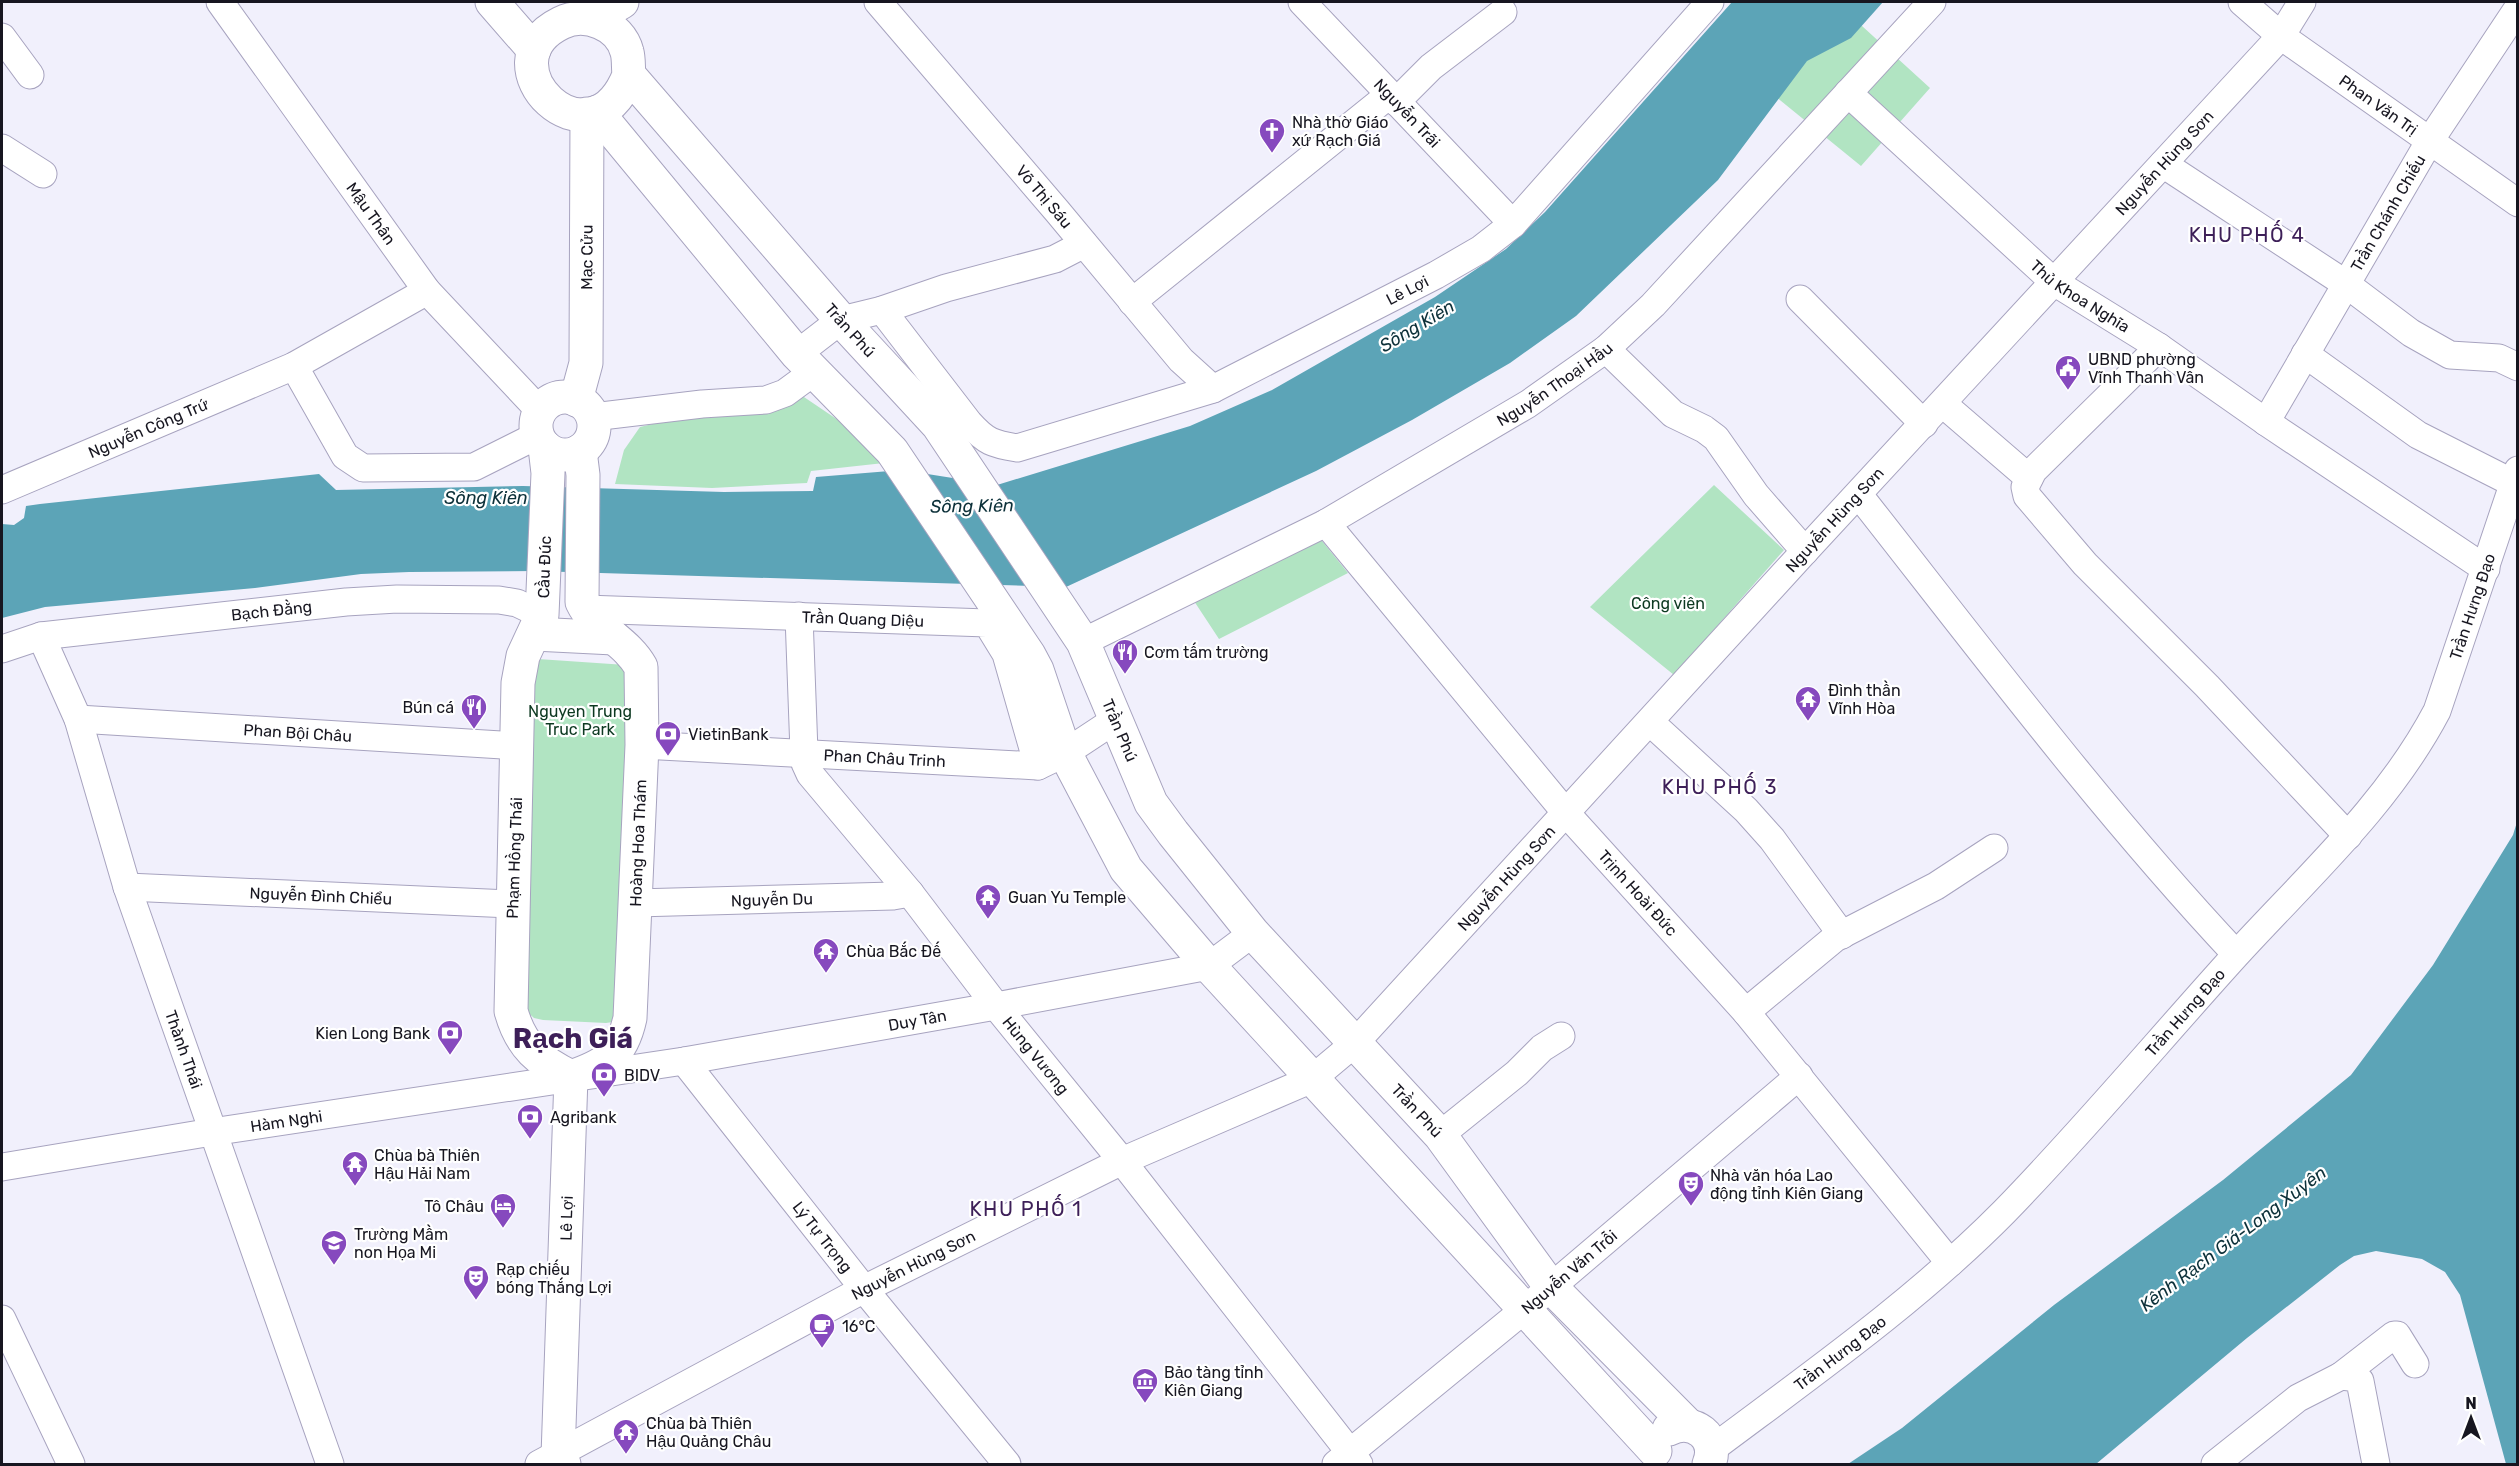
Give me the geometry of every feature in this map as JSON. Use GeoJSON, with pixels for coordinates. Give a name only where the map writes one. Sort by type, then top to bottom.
{"type":"FeatureCollection","features":[{"type":"Feature","properties":{"kind":"main road"},"geometry":{"type":"LineString","coordinates":[[492,2],[534,50]]}},
{"type":"Feature","properties":{"kind":"main road"},"geometry":{"type":"LineString","coordinates":[[574,13],[614,30],[627,51],[629,75],[617,97],[612,104],[592,113],[567,113],[549,104],[537,88],[531,69],[534,50],[548,29],[574,13],[622,2]]}},
{"type":"Feature","properties":{"kind":"main road","name":"Trần Phú"},"geometry":{"type":"LineString","coordinates":[[629,75],[842,320],[938,425],[1077,631],[1151,803],[1173,833],[1253,933],[1440,1135],[1550,1286],[1687,1424],[1704,1432],[1713,1459]]}},
{"type":"Feature","properties":{"kind":"main road"},"geometry":{"type":"LineString","coordinates":[[592,113],[806,363],[892,451],[1029,656],[1036,670],[1052,760],[1126,869],[1209,966],[1657,1457]]}},
{"type":"Feature","properties":{"kind":"main road","name":"Mạc Cửu"},"geometry":{"type":"LineString","coordinates":[[581,463],[593,433],[585,408],[592,113]]}},
{"type":"Feature","properties":{"kind":"main road"},"geometry":{"type":"LineString","coordinates":[[584,605],[581,463],[573,454],[558,454],[543,441],[552,400],[568,398],[585,408]]}},
{"type":"Feature","properties":{"kind":"main road","name":"Cầu Đúc"},"geometry":{"type":"LineString","coordinates":[[538,625],[543,441]]}},
{"type":"Feature","properties":{"kind":"main road","name":"Hoàng Hoa Thám"},"geometry":{"type":"LineString","coordinates":[[571,1077],[590,1071],[610,1059],[619,1050],[627,1035],[630,1018],[636,903],[642,745],[641,667],[635,657],[595,622],[584,605]]}},
{"type":"Feature","properties":{"kind":"main road"},"geometry":{"type":"LineString","coordinates":[[538,625],[614,638]]}},
{"type":"Feature","properties":{"kind":"main road","name":"Phạm Hồng Thái"},"geometry":{"type":"LineString","coordinates":[[538,625],[527,645],[520,668],[512,904],[511,1011],[517,1032],[532,1052],[553,1068],[571,1077]]}},
{"type":"Feature","properties":{"kind":"main road","name":"Lê Lợi"},"geometry":{"type":"LineString","coordinates":[[554,1462],[571,1077]]}},
{"type":"Feature","properties":{"kind":"main road"},"geometry":{"type":"LineString","coordinates":[[1657,1457],[1662,1434],[1678,1425],[1687,1424]]}},
{"type":"Feature","properties":{"kind":"street","name":"Mậu Thân"},"geometry":{"type":"LineString","coordinates":[[220,2],[427,291],[543,441]]}},
{"type":"Feature","properties":{"kind":"street","name":"Võ Thị Sáu"},"geometry":{"type":"LineString","coordinates":[[878,2],[1181,360],[1213,389]]}},
{"type":"Feature","properties":{"kind":"street","name":"Nguyễn Trãi"},"geometry":{"type":"LineString","coordinates":[[1302,2],[1513,224]]}},
{"type":"Feature","properties":{"kind":"street","name":"Lê Lợi"},"geometry":{"type":"LineString","coordinates":[[882,310],[981,436],[993,444],[1017,448],[1213,389],[1436,275],[1481,249],[1513,224],[1710,2]]}},
{"type":"Feature","properties":{"kind":"street","name":"Nguyễn Thoại Hầu"},"geometry":{"type":"LineString","coordinates":[[1077,631],[1326,523],[1528,404],[1606,349],[1653,305],[1932,2]]}},
{"type":"Feature","properties":{"kind":"street","name":"Phan Văn Trị"},"geometry":{"type":"LineString","coordinates":[[2242,2],[2281,36],[2517,203]]}},
{"type":"Feature","properties":{"kind":"street","name":"Nguyễn Hùng Sơn"},"geometry":{"type":"LineString","coordinates":[[554,1462],[864,1289],[1122,1161],[1312,1079],[1355,1043],[1805,551],[1943,404],[2281,36],[2302,2]]}},
{"type":"Feature","properties":{"kind":"street","name":"Trần Chánh Chiếu"},"geometry":{"type":"LineString","coordinates":[[2266,422],[2429,142],[2517,8]]}},
{"type":"Feature","properties":{"kind":"street"},"geometry":{"type":"LineString","coordinates":[[1132,302],[1503,12]]}},
{"type":"Feature","properties":{"kind":"street"},"geometry":{"type":"LineString","coordinates":[[2,37],[30,75]]}},
{"type":"Feature","properties":{"kind":"street","name":"Thủ Khoa Nghĩa"},"geometry":{"type":"LineString","coordinates":[[1848,93],[2054,282],[2159,347],[2266,422],[2486,569]]}},
{"type":"Feature","properties":{"kind":"street"},"geometry":{"type":"LineString","coordinates":[[2,148],[43,174]]}},
{"type":"Feature","properties":{"kind":"street"},"geometry":{"type":"LineString","coordinates":[[2163,164],[2346,284],[2411,333],[2450,355],[2499,358],[2517,367]]}},
{"type":"Feature","properties":{"kind":"street"},"geometry":{"type":"LineString","coordinates":[[585,408],[766,400],[785,393],[806,363],[842,320],[882,310],[946,288],[1055,259],[1084,244]]}},
{"type":"Feature","properties":{"kind":"street","name":"Nguyễn Công Trứ"},"geometry":{"type":"LineString","coordinates":[[2,490],[294,366],[427,291]]}},
{"type":"Feature","properties":{"kind":"street"},"geometry":{"type":"LineString","coordinates":[[1800,299],[1924,424]]}},
{"type":"Feature","properties":{"kind":"street"},"geometry":{"type":"LineString","coordinates":[[2159,347],[2033,471],[2025,487],[2027,496],[2050,526],[2085,564],[2207,686],[2348,836]]}},
{"type":"Feature","properties":{"kind":"street"},"geometry":{"type":"LineString","coordinates":[[1606,349],[1673,414],[1704,429],[1716,438],[1756,495],[1805,551]]}},
{"type":"Feature","properties":{"kind":"street"},"geometry":{"type":"LineString","coordinates":[[2305,354],[2418,435],[2515,476]]}},
{"type":"Feature","properties":{"kind":"street"},"geometry":{"type":"LineString","coordinates":[[294,366],[345,456],[363,468],[474,467],[543,441]]}},
{"type":"Feature","properties":{"kind":"street"},"geometry":{"type":"LineString","coordinates":[[1943,404],[2029,478]]}},
{"type":"Feature","properties":{"kind":"street","name":"Trần Hưng Đạo"},"geometry":{"type":"LineString","coordinates":[[1713,1459],[1904,1303],[2004,1212],[2236,954],[2348,836],[2399,775],[2437,711],[2515,476]]}},
{"type":"Feature","properties":{"kind":"street"},"geometry":{"type":"LineString","coordinates":[[1859,495],[1998,671],[2178,892],[2236,954]]}},
{"type":"Feature","properties":{"kind":"street","name":"Trịnh Hoài Đức"},"geometry":{"type":"LineString","coordinates":[[1326,523],[1566,813],[1746,1012],[1950,1263]]}},
{"type":"Feature","properties":{"kind":"street","name":"Bạch Đằng"},"geometry":{"type":"LineString","coordinates":[[2,650],[40,636],[217,615],[397,599],[499,600],[517,603],[538,625]]}},
{"type":"Feature","properties":{"kind":"street","name":"Trần Quang Diệu"},"geometry":{"type":"LineString","coordinates":[[584,605],[987,623],[1006,654],[1052,760]]}},
{"type":"Feature","properties":{"kind":"street","name":"Hùng Vương"},"geometry":{"type":"LineString","coordinates":[[800,616],[804,752],[805,763],[810,774],[910,893],[996,1006],[1122,1161],[1348,1461]]}},
{"type":"Feature","properties":{"kind":"street","name":"Thành Thái"},"geometry":{"type":"LineString","coordinates":[[40,636],[78,719],[127,887],[330,1464]]}},
{"type":"Feature","properties":{"kind":"street","name":"Phan Bội Châu"},"geometry":{"type":"LineString","coordinates":[[78,719],[517,746]]}},
{"type":"Feature","properties":{"kind":"street"},"geometry":{"type":"LineString","coordinates":[[1052,760],[1115,720]]}},
{"type":"Feature","properties":{"kind":"street"},"geometry":{"type":"LineString","coordinates":[[1650,722],[1746,810],[1772,839],[1842,935]]}},
{"type":"Feature","properties":{"kind":"street","name":"Phan Châu Trinh"},"geometry":{"type":"LineString","coordinates":[[642,745],[1052,760]]}},
{"type":"Feature","properties":{"kind":"street"},"geometry":{"type":"LineString","coordinates":[[1746,1012],[1842,935],[1936,886],[1994,848]]}},
{"type":"Feature","properties":{"kind":"street","name":"Nguyễn Đình Chiểu"},"geometry":{"type":"LineString","coordinates":[[127,887],[512,904]]}},
{"type":"Feature","properties":{"kind":"street","name":"Nguyễn Du"},"geometry":{"type":"LineString","coordinates":[[636,903],[893,896],[910,893]]}},
{"type":"Feature","properties":{"kind":"street","name":"Duy Tân"},"geometry":{"type":"LineString","coordinates":[[571,1077],[684,1061],[1209,966],[1253,933]]}},
{"type":"Feature","properties":{"kind":"street"},"geometry":{"type":"LineString","coordinates":[[1440,1135],[1517,1073],[1542,1048],[1561,1036]]}},
{"type":"Feature","properties":{"kind":"street","name":"Lý Tự Trọng"},"geometry":{"type":"LineString","coordinates":[[684,1061],[864,1289],[1007,1464]]}},
{"type":"Feature","properties":{"kind":"street","name":"Nguyễn Văn Trỗi"},"geometry":{"type":"LineString","coordinates":[[1348,1461],[1798,1076]]}},
{"type":"Feature","properties":{"kind":"street","name":"Hàm Nghi"},"geometry":{"type":"LineString","coordinates":[[2,1167],[571,1077]]}},
{"type":"Feature","properties":{"kind":"street"},"geometry":{"type":"LineString","coordinates":[[2,1319],[71,1464]]}},
{"type":"Feature","properties":{"kind":"street"},"geometry":{"type":"LineString","coordinates":[[2216,1464],[2247,1455],[2298,1398],[2341,1376],[2394,1335],[2397,1335],[2415,1364]]}},
{"type":"Feature","properties":{"kind":"street"},"geometry":{"type":"LineString","coordinates":[[2341,1376],[2360,1381],[2376,1464]]}},
{"type":"Feature","properties":{"kind":"green space"},"geometry":{"type":"Polygon","coordinates":[[[1839,5],[1930,88],[1861,166],[1759,83],[1839,5]]]}},
{"type":"Feature","properties":{"kind":"green space"},"geometry":{"type":"Polygon","coordinates":[[[801,395],[872,443],[884,463],[811,471],[807,483],[712,488],[615,484],[624,450],[640,427],[690,415],[801,395]]]}},
{"type":"Feature","properties":{"kind":"green space","name":"Công viên"},"geometry":{"type":"Polygon","coordinates":[[[1714,485],[1784,550],[1674,675],[1590,607],[1714,485]]]}},
{"type":"Feature","properties":{"kind":"green space"},"geometry":{"type":"Polygon","coordinates":[[[1318,536],[1348,573],[1219,639],[1194,601],[1318,536]]]}},
{"type":"Feature","properties":{"kind":"green space","name":"Nguyen Trung Truc Park"},"geometry":{"type":"Polygon","coordinates":[[[538,659],[626,665],[633,668],[619,1021],[606,1023],[543,1020],[534,1018],[526,1011],[527,671],[538,659]]]}},
{"type":"Feature","properties":{"kind":"water","name":"Sông Kiên"},"geometry":{"type":"Polygon","coordinates":[[[1732,2],[1883,2],[1851,38],[1807,61],[1718,180],[1576,316],[1510,363],[1412,420],[1316,471],[1066,587],[535,571],[409,572],[361,574],[255,588],[45,607],[2,618],[2,524],[14,525],[24,518],[26,506],[319,474],[336,490],[523,486],[724,492],[813,491],[816,477],[902,470],[997,485],[1190,426],[1272,390],[1435,297],[1506,249],[1545,212],[1732,2]]]}},
{"type":"Feature","properties":{"kind":"water","name":"Kênh Rạch Giá-Long Xuyên"},"geometry":{"type":"Polygon","coordinates":[[[2517,822],[2517,1464],[2506,1464],[2460,1295],[2445,1272],[2422,1259],[2376,1251],[2354,1256],[2340,1265],[2247,1338],[2096,1464],[1848,1464],[1902,1428],[2054,1305],[2223,1180],[2351,1075],[2433,965],[2513,835],[2517,822]]]}},
{"type":"Feature","properties":{"kind":"place","name":"Nhà thờ Giáo xứ Rạch Giá"},"geometry":{"type":"Point","coordinates":[1272,154]}},
{"type":"Feature","properties":{"kind":"place","name":"UBND phường Vĩnh Thanh Vân"},"geometry":{"type":"Point","coordinates":[2068,391]}},
{"type":"Feature","properties":{"kind":"place","name":"Cơm tấm trường"},"geometry":{"type":"Point","coordinates":[1125,675]}},
{"type":"Feature","properties":{"kind":"place","name":"Đình thần Vĩnh Hòa"},"geometry":{"type":"Point","coordinates":[1808,722]}},
{"type":"Feature","properties":{"kind":"place","name":"Bún cá"},"geometry":{"type":"Point","coordinates":[474,730]}},
{"type":"Feature","properties":{"kind":"place","name":"VietinBank"},"geometry":{"type":"Point","coordinates":[668,757]}},
{"type":"Feature","properties":{"kind":"place","name":"Guan Yu Temple"},"geometry":{"type":"Point","coordinates":[988,920]}},
{"type":"Feature","properties":{"kind":"place","name":"Chùa Bắc Đế"},"geometry":{"type":"Point","coordinates":[826,974]}},
{"type":"Feature","properties":{"kind":"place","name":"Kien Long Bank"},"geometry":{"type":"Point","coordinates":[450,1056]}},
{"type":"Feature","properties":{"kind":"place","name":"BIDV"},"geometry":{"type":"Point","coordinates":[604,1098]}},
{"type":"Feature","properties":{"kind":"place","name":"Agribank"},"geometry":{"type":"Point","coordinates":[530,1140]}},
{"type":"Feature","properties":{"kind":"place","name":"Chùa bà Thiên Hậu Hải Nam"},"geometry":{"type":"Point","coordinates":[355,1187]}},
{"type":"Feature","properties":{"kind":"place","name":"Nhà văn hóa Lao động tỉnh Kiên Giang"},"geometry":{"type":"Point","coordinates":[1691,1207]}},
{"type":"Feature","properties":{"kind":"place","name":"Tô Châu"},"geometry":{"type":"Point","coordinates":[503,1229]}},
{"type":"Feature","properties":{"kind":"place","name":"Trường Mầm non Họa Mi"},"geometry":{"type":"Point","coordinates":[334,1266]}},
{"type":"Feature","properties":{"kind":"place","name":"Rạp chiếu bóng Thắng Lợi"},"geometry":{"type":"Point","coordinates":[476,1301]}},
{"type":"Feature","properties":{"kind":"place","name":"16°C"},"geometry":{"type":"Point","coordinates":[822,1349]}},
{"type":"Feature","properties":{"kind":"place","name":"Bảo tàng tỉnh Kiên Giang"},"geometry":{"type":"Point","coordinates":[1145,1404]}},
{"type":"Feature","properties":{"kind":"place","name":"Chùa bà Thiên Hậu Quảng Châu"},"geometry":{"type":"Point","coordinates":[626,1455]}},
{"type":"Feature","properties":{"kind":"district","name":"KHU PHỐ 4"},"geometry":{"type":"Point","coordinates":[2247,235]}},
{"type":"Feature","properties":{"kind":"district","name":"KHU PHỐ 3"},"geometry":{"type":"Point","coordinates":[1720,787]}},
{"type":"Feature","properties":{"kind":"district","name":"Rạch Giá"},"geometry":{"type":"Point","coordinates":[573,1038]}},
{"type":"Feature","properties":{"kind":"district","name":"KHU PHỐ 1"},"geometry":{"type":"Point","coordinates":[1026,1209]}}]}
